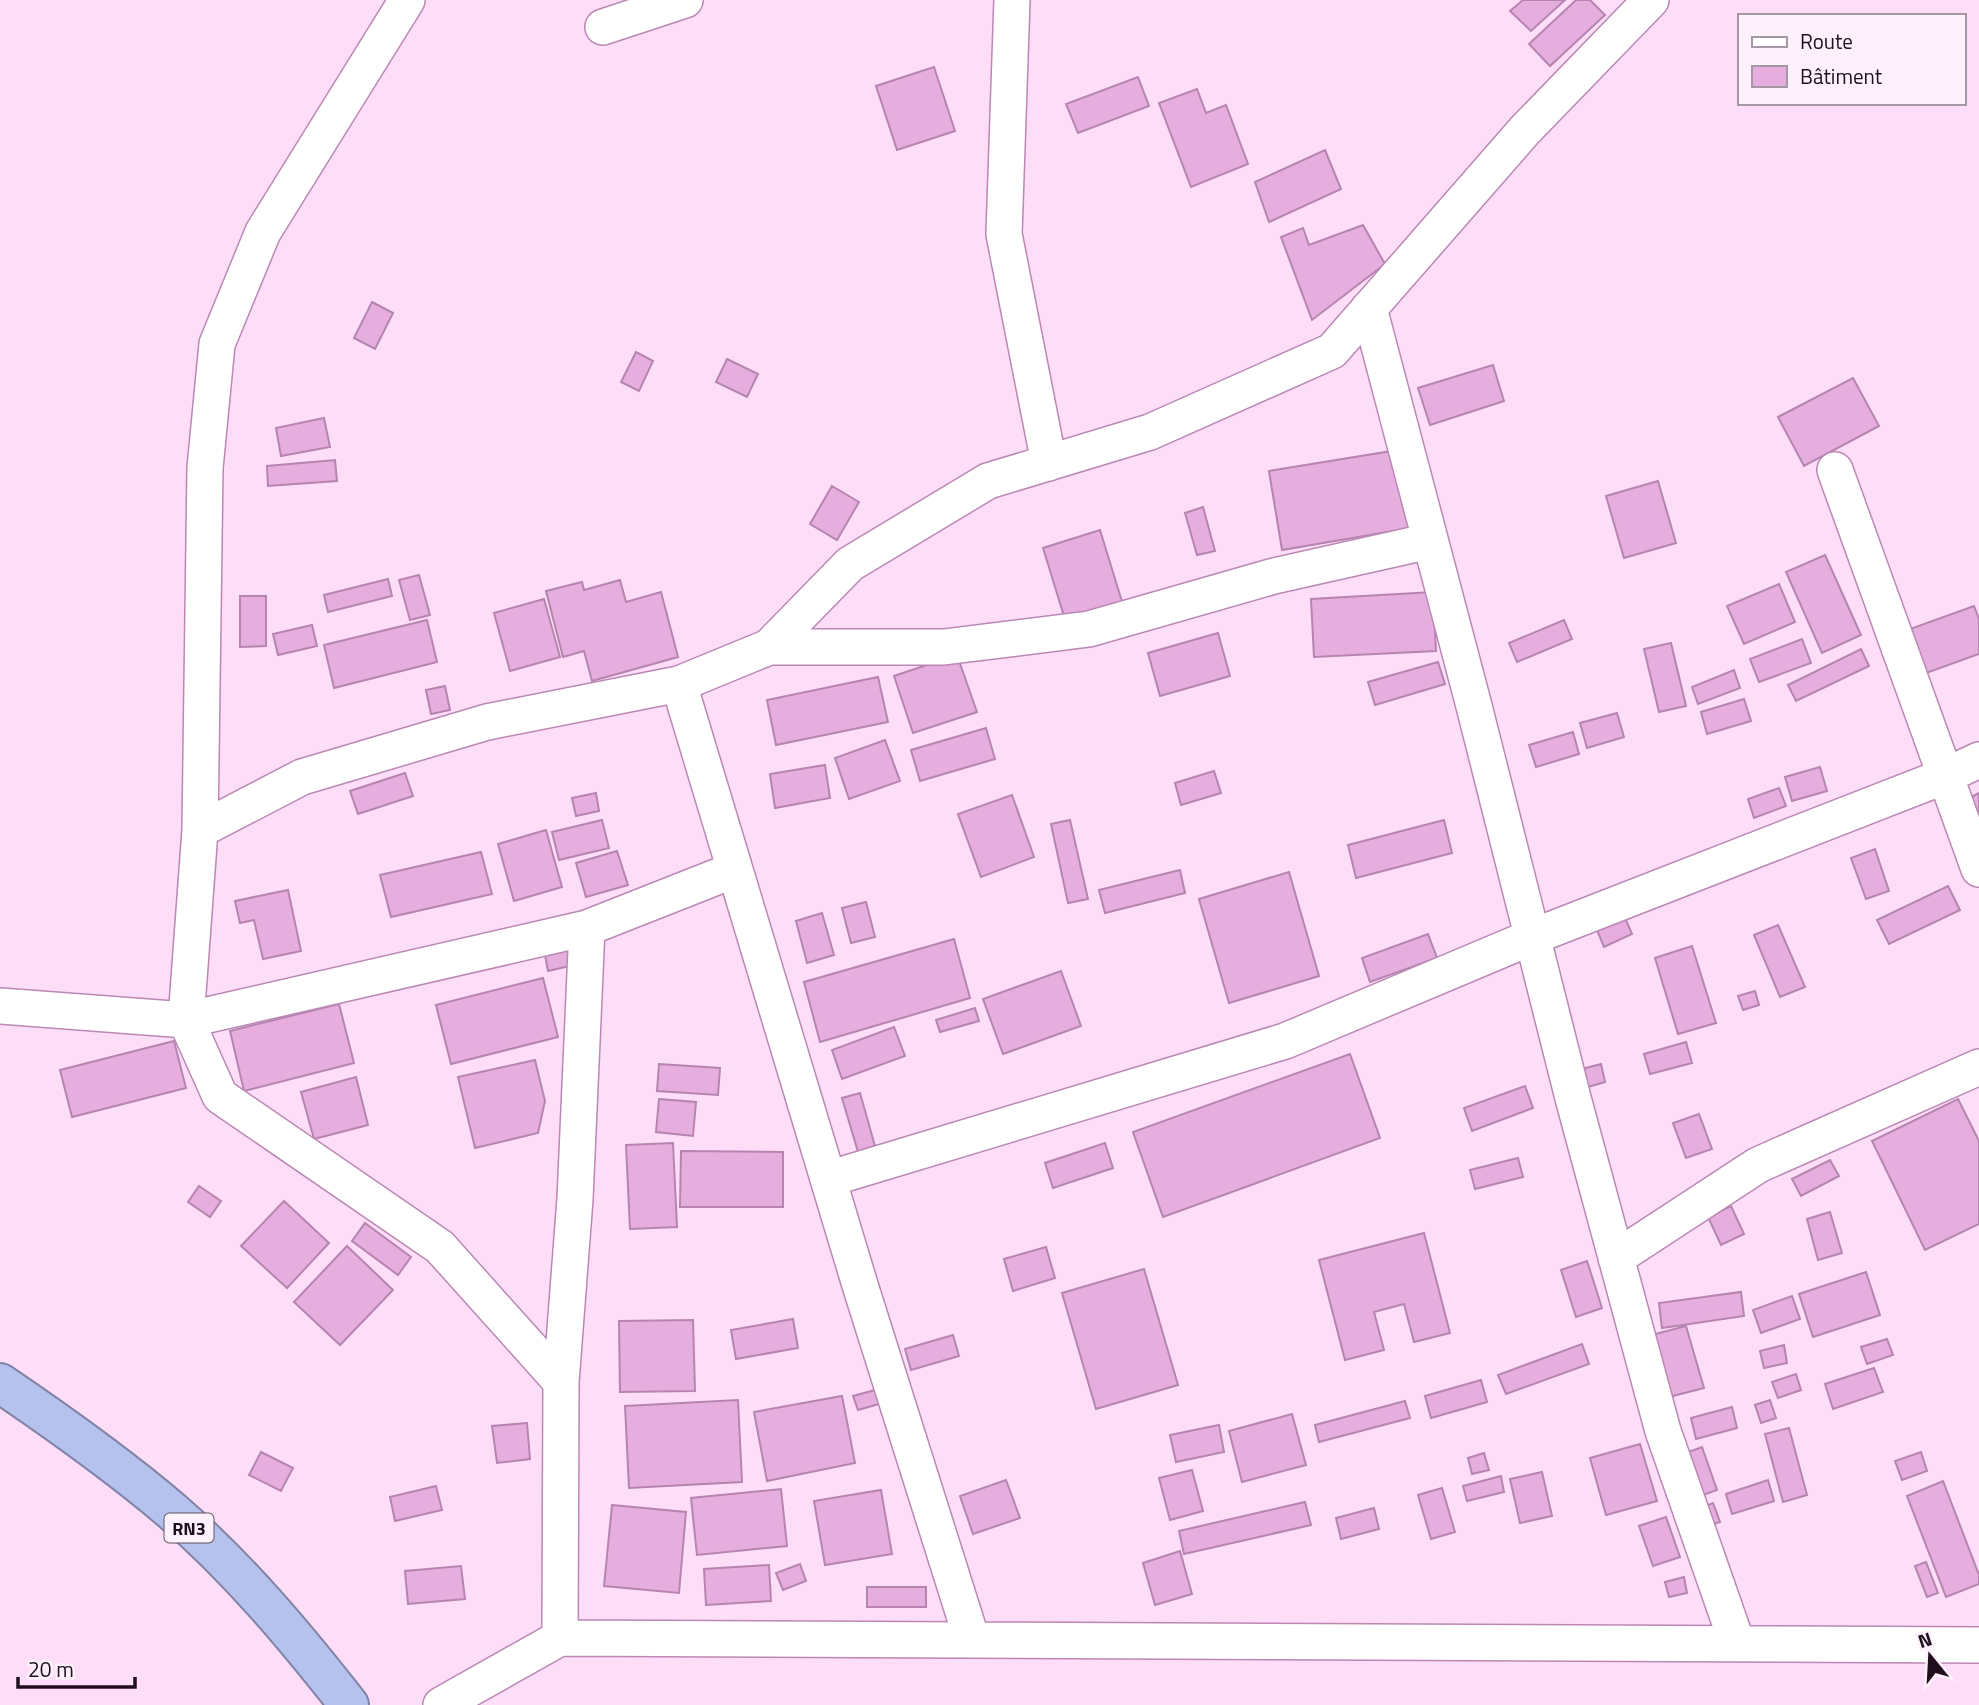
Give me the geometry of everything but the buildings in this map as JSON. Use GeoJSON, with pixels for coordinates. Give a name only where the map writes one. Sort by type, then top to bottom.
{"type":"FeatureCollection","features":[{"type":"Feature","properties":{"kind":"highway","name":"RN3"},"geometry":{"type":"LineString","coordinates":[[0,1383],[88,1442],[173,1512],[229,1566],[303,1646],[349,1705]]}},
{"type":"Feature","properties":{"kind":"street"},"geometry":{"type":"LineString","coordinates":[[407,0],[263,232],[217,344],[205,468],[200,830],[186,1020],[220,1096],[440,1247],[561,1382]]}},
{"type":"Feature","properties":{"kind":"street"},"geometry":{"type":"LineString","coordinates":[[603,27],[685,0]]}},
{"type":"Feature","properties":{"kind":"street"},"geometry":{"type":"LineString","coordinates":[[1012,0],[1004,234],[1049,463]]}},
{"type":"Feature","properties":{"kind":"street"},"geometry":{"type":"LineString","coordinates":[[769,647],[850,564],[988,481],[1150,432],[1332,352],[1525,130],[1651,0]]}},
{"type":"Feature","properties":{"kind":"street"},"geometry":{"type":"LineString","coordinates":[[1369,309],[1573,1098],[1663,1431],[1737,1643]]}},
{"type":"Feature","properties":{"kind":"street"},"geometry":{"type":"LineString","coordinates":[[1835,470],[1979,869]]}},
{"type":"Feature","properties":{"kind":"street"},"geometry":{"type":"LineString","coordinates":[[200,830],[302,777],[486,722],[679,684],[769,647],[944,647],[1089,629],[1274,576],[1430,541]]}},
{"type":"Feature","properties":{"kind":"street"},"geometry":{"type":"LineString","coordinates":[[679,684],[828,1179],[972,1640]]}},
{"type":"Feature","properties":{"kind":"street"},"geometry":{"type":"LineString","coordinates":[[828,1179],[1285,1041],[1532,937],[1945,776],[1979,760]]}},
{"type":"Feature","properties":{"kind":"street"},"geometry":{"type":"LineString","coordinates":[[0,1006],[186,1020],[587,928],[734,870]]}},
{"type":"Feature","properties":{"kind":"street"},"geometry":{"type":"LineString","coordinates":[[560,1638],[561,1382],[575,1199],[587,928]]}},
{"type":"Feature","properties":{"kind":"street"},"geometry":{"type":"LineString","coordinates":[[1616,1258],[1758,1165],[1979,1067]]}},
{"type":"Feature","properties":{"kind":"street"},"geometry":{"type":"LineString","coordinates":[[441,1705],[560,1638],[1979,1645]]}}]}
